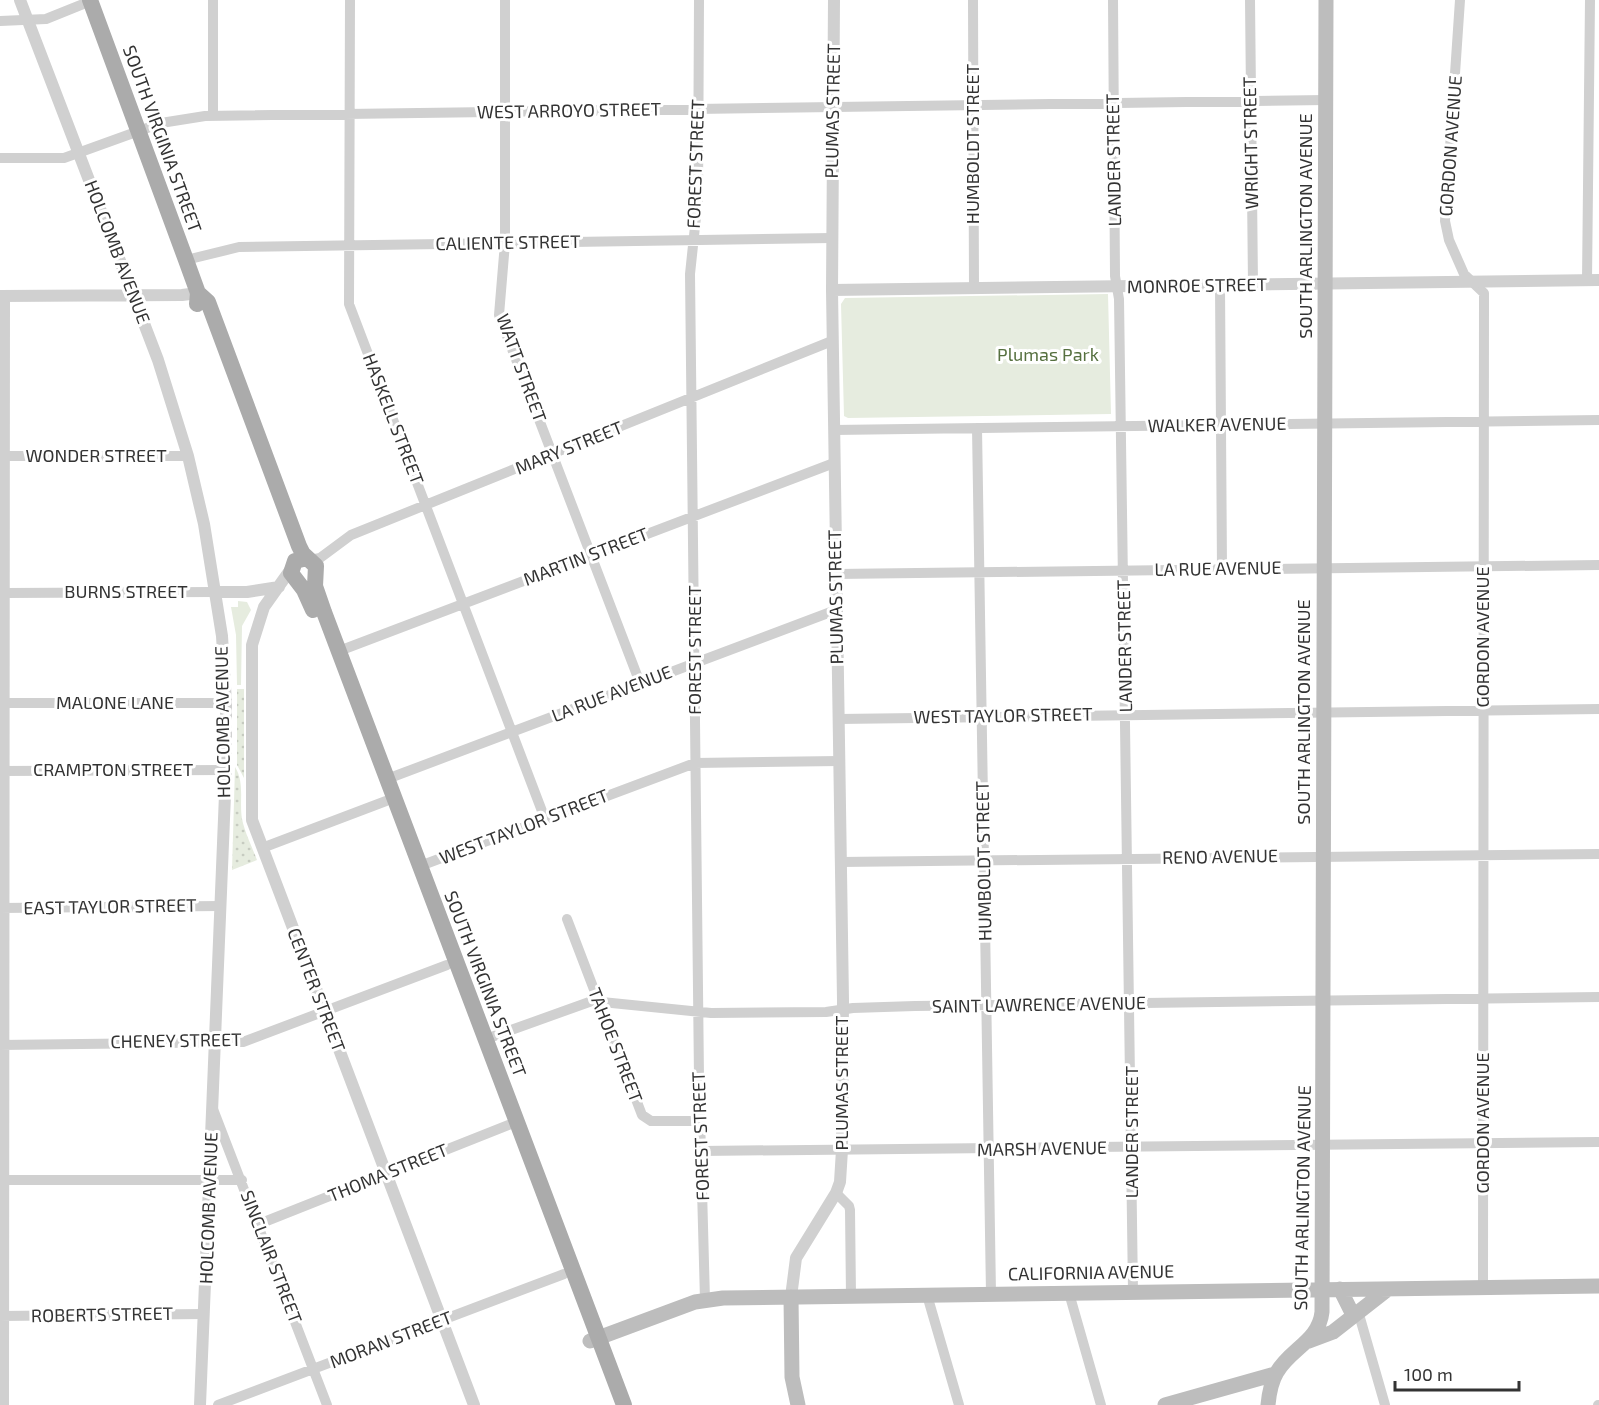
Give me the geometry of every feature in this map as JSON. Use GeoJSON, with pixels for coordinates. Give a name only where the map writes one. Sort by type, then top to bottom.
{"type":"FeatureCollection","features":[{"type":"Feature","properties":{"kind":"main road","name":"SOUTH VIRGINIA STREET"},"geometry":{"type":"LineString","coordinates":[[91,0],[198,292],[198,306],[291,547],[315,586],[387,779],[447,965],[453,967],[464,994],[594,1339],[613,1405]]}},
{"type":"Feature","properties":{"kind":"main road","name":"SOUTH ARLINGTON AVENUE"},"geometry":{"type":"LineString","coordinates":[[1268,1405],[1275,1374],[1291,1354],[1318,1329],[1321,1321],[1323,1289],[1326,0]]}},
{"type":"Feature","properties":{"kind":"main road","name":"SOUTH VIRGINIA STREET"},"geometry":{"type":"LineString","coordinates":[[302,568],[313,608],[386,801],[414,863],[467,1002],[486,1039],[564,1274],[624,1405]]}},
{"type":"Feature","properties":{"kind":"main road","name":"CALIFORNIA AVENUE"},"geometry":{"type":"LineString","coordinates":[[594,1339],[705,1300],[1599,1286]]}},
{"type":"Feature","properties":{"kind":"main road"},"geometry":{"type":"LineString","coordinates":[[1340,1289],[1353,1316]]}},
{"type":"Feature","properties":{"kind":"main road"},"geometry":{"type":"LineString","coordinates":[[1306,1342],[1326,1336],[1388,1289]]}},
{"type":"Feature","properties":{"kind":"main road"},"geometry":{"type":"LineString","coordinates":[[791,1297],[792,1373],[798,1405]]}},
{"type":"Feature","properties":{"kind":"main road"},"geometry":{"type":"LineString","coordinates":[[1165,1405],[1275,1374]]}},
{"type":"Feature","properties":{"kind":"street","name":"HOLCOMB AVENUE"},"geometry":{"type":"LineString","coordinates":[[20,0],[169,392],[188,456],[222,636],[226,703],[226,770],[200,1405]]}},
{"type":"Feature","properties":{"kind":"street"},"geometry":{"type":"LineString","coordinates":[[0,21],[46,19],[91,0]]}},
{"type":"Feature","properties":{"kind":"street"},"geometry":{"type":"LineString","coordinates":[[213,0],[213,116]]}},
{"type":"Feature","properties":{"kind":"street","name":"HASKELL STREET"},"geometry":{"type":"LineString","coordinates":[[350,0],[349,304],[545,819]]}},
{"type":"Feature","properties":{"kind":"street","name":"WATT STREET"},"geometry":{"type":"LineString","coordinates":[[505,0],[505,243],[499,315],[640,683]]}},
{"type":"Feature","properties":{"kind":"street","name":"FOREST STREET"},"geometry":{"type":"LineString","coordinates":[[699,0],[698,212],[690,274],[695,516],[698,1011],[705,1300]]}},
{"type":"Feature","properties":{"kind":"street","name":"PLUMAS STREET"},"geometry":{"type":"LineString","coordinates":[[791,1297],[796,1258],[836,1193],[840,1182],[842,1150],[839,761],[831,290],[834,0]]}},
{"type":"Feature","properties":{"kind":"street","name":"HUMBOLDT STREET"},"geometry":{"type":"LineString","coordinates":[[973,0],[974,288]]}},
{"type":"Feature","properties":{"kind":"street","name":"LANDER STREET"},"geometry":{"type":"LineString","coordinates":[[1113,0],[1113,103],[1124,570],[1133,1292]]}},
{"type":"Feature","properties":{"kind":"street","name":"WRIGHT STREET"},"geometry":{"type":"LineString","coordinates":[[1250,0],[1252,285]]}},
{"type":"Feature","properties":{"kind":"street","name":"GORDON AVENUE"},"geometry":{"type":"LineString","coordinates":[[1460,0],[1445,212],[1449,240],[1464,274],[1484,293],[1483,1288]]}},
{"type":"Feature","properties":{"kind":"street"},"geometry":{"type":"LineString","coordinates":[[1590,0],[1594,31],[1593,280]]}},
{"type":"Feature","properties":{"kind":"street","name":"WEST ARROYO STREET"},"geometry":{"type":"LineString","coordinates":[[0,158],[64,158],[176,119],[213,116],[1326,100]]}},
{"type":"Feature","properties":{"kind":"street","name":"CALIENTE STREET"},"geometry":{"type":"LineString","coordinates":[[186,260],[235,247],[831,238]]}},
{"type":"Feature","properties":{"kind":"street","name":"MONROE STREET"},"geometry":{"type":"LineString","coordinates":[[831,290],[1593,280]]}},
{"type":"Feature","properties":{"kind":"street"},"geometry":{"type":"LineString","coordinates":[[1220,286],[1222,569]]}},
{"type":"Feature","properties":{"kind":"street"},"geometry":{"type":"LineString","coordinates":[[4,1405],[2,635],[5,593],[2,562],[4,456],[2,296],[134,296],[182,295],[198,292]]}},
{"type":"Feature","properties":{"kind":"street","name":"MARY STREET"},"geometry":{"type":"LineString","coordinates":[[302,568],[351,536],[832,341]]}},
{"type":"Feature","properties":{"kind":"street","name":"WALKER AVENUE"},"geometry":{"type":"LineString","coordinates":[[834,430],[1599,420]]}},
{"type":"Feature","properties":{"kind":"street","name":"HUMBOLDT STREET"},"geometry":{"type":"LineString","coordinates":[[977,428],[991,1294]]}},
{"type":"Feature","properties":{"kind":"street","name":"WONDER STREET"},"geometry":{"type":"LineString","coordinates":[[4,456],[188,456]]}},
{"type":"Feature","properties":{"kind":"street","name":"MARTIN STREET"},"geometry":{"type":"LineString","coordinates":[[339,651],[834,463]]}},
{"type":"Feature","properties":{"kind":"street","name":"LA RUE AVENUE"},"geometry":{"type":"LineString","coordinates":[[836,574],[1599,565]]}},
{"type":"Feature","properties":{"kind":"street","name":"CENTER STREET"},"geometry":{"type":"LineString","coordinates":[[302,568],[279,587],[260,616],[252,653],[250,803],[252,820],[474,1405]]}},
{"type":"Feature","properties":{"kind":"street","name":"BURNS STREET"},"geometry":{"type":"LineString","coordinates":[[5,593],[247,592],[279,587]]}},
{"type":"Feature","properties":{"kind":"street"},"geometry":{"type":"LineString","coordinates":[[247,592],[255,600],[260,616]]}},
{"type":"Feature","properties":{"kind":"street","name":"LA RUE AVENUE"},"geometry":{"type":"LineString","coordinates":[[387,779],[836,610]]}},
{"type":"Feature","properties":{"kind":"street","name":"MALONE LANE"},"geometry":{"type":"LineString","coordinates":[[3,703],[226,703]]}},
{"type":"Feature","properties":{"kind":"street","name":"WEST TAYLOR STREET"},"geometry":{"type":"LineString","coordinates":[[838,719],[1599,709]]}},
{"type":"Feature","properties":{"kind":"street","name":"WEST TAYLOR STREET"},"geometry":{"type":"LineString","coordinates":[[414,863],[545,819],[695,764],[839,761]]}},
{"type":"Feature","properties":{"kind":"street","name":"CRAMPTON STREET"},"geometry":{"type":"LineString","coordinates":[[2,771],[226,770]]}},
{"type":"Feature","properties":{"kind":"street"},"geometry":{"type":"LineString","coordinates":[[262,848],[386,801]]}},
{"type":"Feature","properties":{"kind":"street","name":"RENO AVENUE"},"geometry":{"type":"LineString","coordinates":[[840,862],[1599,854]]}},
{"type":"Feature","properties":{"kind":"street","name":"EAST TAYLOR STREET"},"geometry":{"type":"LineString","coordinates":[[2,908],[221,906]]}},
{"type":"Feature","properties":{"kind":"street","name":"TAHOE STREET"},"geometry":{"type":"LineString","coordinates":[[567,919],[643,1117],[651,1121],[700,1121]]}},
{"type":"Feature","properties":{"kind":"street","name":"CHENEY STREET"},"geometry":{"type":"LineString","coordinates":[[2,1045],[215,1043],[252,1040],[447,965]]}},
{"type":"Feature","properties":{"kind":"street","name":"SAINT LAWRENCE AVENUE"},"geometry":{"type":"LineString","coordinates":[[486,1039],[588,1002],[598,1001],[698,1011],[826,1012],[842,1009],[987,1005],[1599,997]]}},
{"type":"Feature","properties":{"kind":"street","name":"SINCLAIR STREET"},"geometry":{"type":"LineString","coordinates":[[213,1110],[242,1180],[327,1405]]}},
{"type":"Feature","properties":{"kind":"street","name":"THOMA STREET"},"geometry":{"type":"LineString","coordinates":[[259,1224],[513,1124]]}},
{"type":"Feature","properties":{"kind":"street","name":"MARSH AVENUE"},"geometry":{"type":"LineString","coordinates":[[701,1151],[1599,1142]]}},
{"type":"Feature","properties":{"kind":"street"},"geometry":{"type":"LineString","coordinates":[[2,1180],[242,1180]]}},
{"type":"Feature","properties":{"kind":"street"},"geometry":{"type":"LineString","coordinates":[[836,1193],[849,1209],[851,1296]]}},
{"type":"Feature","properties":{"kind":"street","name":"MORAN STREET"},"geometry":{"type":"LineString","coordinates":[[218,1405],[564,1274]]}},
{"type":"Feature","properties":{"kind":"street"},"geometry":{"type":"LineString","coordinates":[[1069,1293],[1101,1405]]}},
{"type":"Feature","properties":{"kind":"street"},"geometry":{"type":"LineString","coordinates":[[927,1295],[959,1405]]}},
{"type":"Feature","properties":{"kind":"street","name":"ROBERTS STREET"},"geometry":{"type":"LineString","coordinates":[[2,1316],[204,1314]]}},
{"type":"Feature","properties":{"kind":"street"},"geometry":{"type":"LineString","coordinates":[[1353,1316],[1360,1318],[1385,1405]]}},
{"type":"Feature","properties":{"kind":"green space","name":"Plumas Park"},"geometry":{"type":"Polygon","coordinates":[[[1108,294],[1111,414],[848,418],[844,416],[841,304],[845,298],[1108,294]]]}},
{"type":"Feature","properties":{"kind":"green space"},"geometry":{"type":"Polygon","coordinates":[[[238,601],[247,602],[251,610],[242,626],[241,685],[237,685],[236,635],[231,607],[238,607],[238,601]]]}},
{"type":"Feature","properties":{"kind":"green space"},"geometry":{"type":"Polygon","coordinates":[[[237,689],[244,689],[244,778],[237,765],[237,689]]]}},
{"type":"Feature","properties":{"kind":"green space"},"geometry":{"type":"Polygon","coordinates":[[[235,767],[241,785],[242,819],[257,860],[232,870],[235,767]]]}}]}
